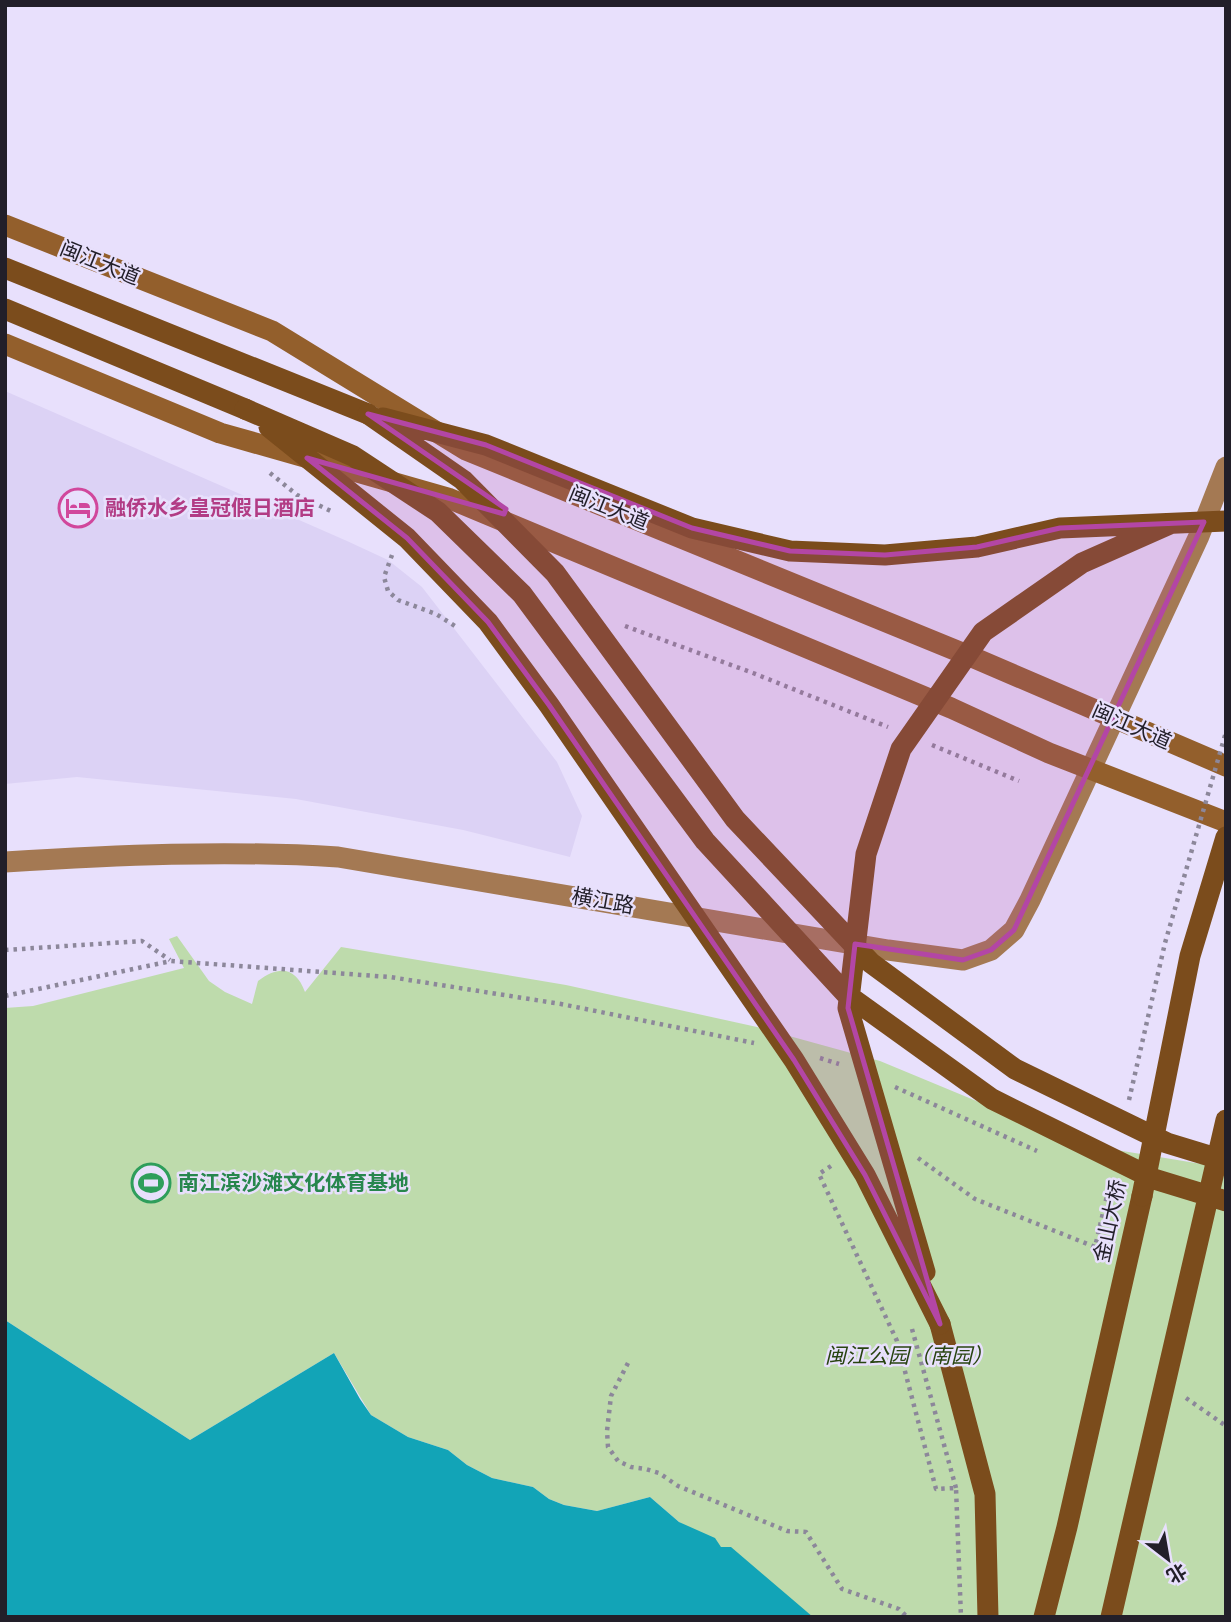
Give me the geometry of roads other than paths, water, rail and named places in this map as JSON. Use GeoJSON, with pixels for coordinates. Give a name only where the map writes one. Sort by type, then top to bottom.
{"type":"FeatureCollection","features":[{"type":"Feature","properties":{"kind":"highway"},"geometry":{"type":"LineString","coordinates":[[5,268],[368,414],[486,445],[692,528],[790,551],[885,555],[977,547],[1060,528],[1226,521]]}},
{"type":"Feature","properties":{"kind":"highway"},"geometry":{"type":"LineString","coordinates":[[5,309],[353,456],[438,512],[522,594],[705,841],[846,994],[992,1099],[1154,1179],[1226,1202]]}},
{"type":"Feature","properties":{"kind":"highway"},"geometry":{"type":"LineString","coordinates":[[245,409],[407,538],[488,622],[549,705],[794,1060],[865,1175],[940,1324]]}},
{"type":"Feature","properties":{"kind":"highway"},"geometry":{"type":"LineString","coordinates":[[368,414],[463,480],[555,573],[735,819],[871,963],[1016,1069],[1167,1143],[1226,1161]]}},
{"type":"Feature","properties":{"kind":"highway"},"geometry":{"type":"LineString","coordinates":[[988,1617],[985,1494],[940,1324],[848,1008],[866,854],[901,749],[983,632],[1082,563],[1170,524]]}},
{"type":"Feature","properties":{"kind":"highway","name":"金山大桥"},"geometry":{"type":"LineString","coordinates":[[1044,1617],[1142,1196],[1189,956],[1226,837]]}},
{"type":"Feature","properties":{"kind":"highway"},"geometry":{"type":"LineString","coordinates":[[1111,1617],[1226,1120]]}},
{"type":"Feature","properties":{"kind":"main road","name":"闽江大道"},"geometry":{"type":"LineString","coordinates":[[5,225],[272,331],[466,450],[972,657],[1226,766]]}},
{"type":"Feature","properties":{"kind":"main road"},"geometry":{"type":"LineString","coordinates":[[5,344],[220,433],[448,498],[951,708],[1090,769],[1226,822]]}},
{"type":"Feature","properties":{"kind":"street","name":"横江路"},"geometry":{"type":"LineString","coordinates":[[5,862],[144,854],[259,853],[338,857],[888,950],[963,960],[992,950],[1014,930],[1199,536],[1226,467]]}},
{"type":"Feature","properties":{"kind":"water"},"geometry":{"type":"Polygon","coordinates":[[[5,1320],[190,1440],[334,1353],[371,1415],[408,1437],[448,1450],[467,1465],[492,1478],[533,1487],[549,1499],[564,1505],[597,1511],[650,1497],[679,1522],[715,1538],[721,1547],[731,1547],[813,1617],[5,1617],[5,1320]]]}},
{"type":"Feature","properties":{"kind":"place","name":"融侨水乡皇冠假日酒店"},"geometry":{"type":"Point","coordinates":[78,508]}},
{"type":"Feature","properties":{"kind":"place","name":"南江滨沙滩文化体育基地"},"geometry":{"type":"Point","coordinates":[151,1183]}},
{"type":"Feature","properties":{"kind":"park label","name":"闽江公园（南园）"},"geometry":{"type":"Point","coordinates":[909,1356]}}]}
